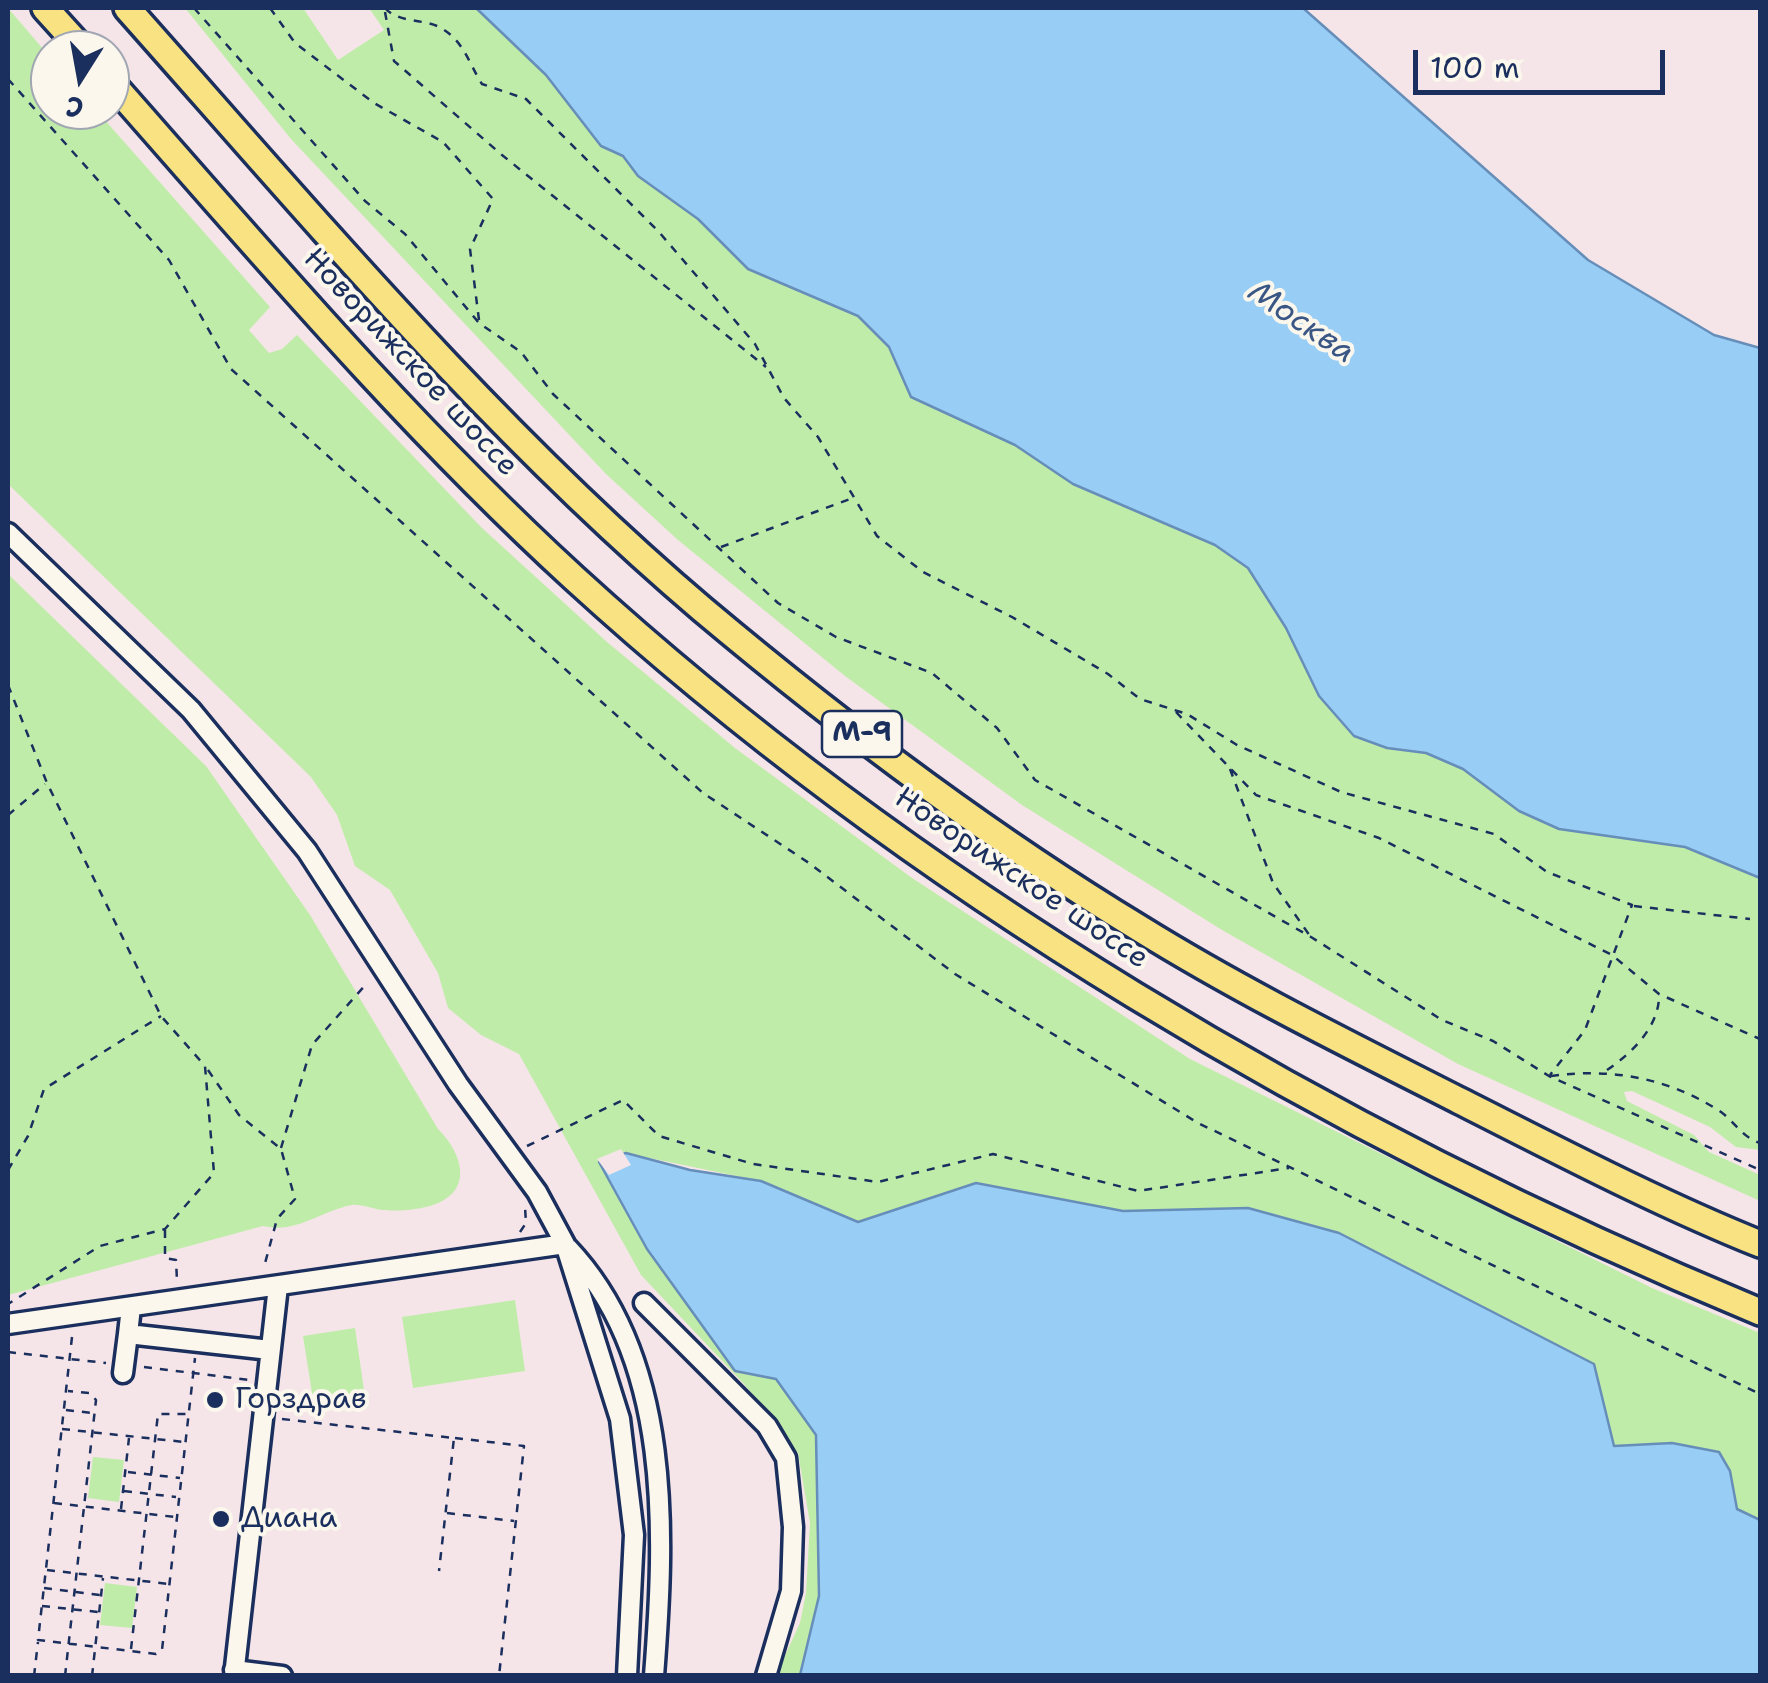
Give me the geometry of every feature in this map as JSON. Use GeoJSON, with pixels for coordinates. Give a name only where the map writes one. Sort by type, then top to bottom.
{"type":"FeatureCollection","features":[{"type":"Feature","properties":{"kind":"highway"},"geometry":{"type":"LineString","coordinates":[[45,8],[65,30]]}},
{"type":"Feature","properties":{"kind":"highway","name":"Новорижское шоссе"},"geometry":{"type":"LineString","coordinates":[[127,8],[436,350],[532,450],[700,607],[788,678],[1036,861],[1140,929],[1448,1094],[1760,1244]]}},
{"type":"Feature","properties":{"kind":"highway","name":"Новорижское шоссе"},"geometry":{"type":"LineString","coordinates":[[130,103],[498,505],[662,654],[851,803],[1096,969],[1292,1087],[1506,1194],[1760,1312]]}},
{"type":"Feature","properties":{"kind":"street"},"geometry":{"type":"LineString","coordinates":[[8,532],[191,710],[307,850],[565,1244],[591,1272],[624,1332],[648,1414],[662,1537],[654,1676]]}},
{"type":"Feature","properties":{"kind":"street"},"geometry":{"type":"LineString","coordinates":[[8,1324],[565,1244]]}},
{"type":"Feature","properties":{"kind":"street"},"geometry":{"type":"LineString","coordinates":[[565,1244],[615,1400],[629,1478],[634,1535],[626,1676]]}},
{"type":"Feature","properties":{"kind":"street"},"geometry":{"type":"LineString","coordinates":[[269,1287],[270,1350],[234,1673],[282,1676]]}},
{"type":"Feature","properties":{"kind":"street"},"geometry":{"type":"LineString","coordinates":[[644,1303],[767,1426],[786,1458],[793,1526],[791,1591],[766,1676]]}},
{"type":"Feature","properties":{"kind":"street"},"geometry":{"type":"LineString","coordinates":[[129,1374],[131,1307]]}},
{"type":"Feature","properties":{"kind":"street"},"geometry":{"type":"LineString","coordinates":[[133,1334],[270,1350]]}},
{"type":"Feature","properties":{"kind":"path"},"geometry":{"type":"LineString","coordinates":[[194,8],[365,201],[405,234],[479,323],[520,352],[553,394],[778,602],[836,637],[932,673],[997,728],[1035,780],[1311,938],[1442,1020],[1493,1041],[1549,1076],[1760,1170]]}},
{"type":"Feature","properties":{"kind":"path"},"geometry":{"type":"LineString","coordinates":[[270,8],[295,43],[374,103],[443,142],[493,199],[470,249],[479,323]]}},
{"type":"Feature","properties":{"kind":"path"},"geometry":{"type":"LineString","coordinates":[[768,368],[502,155],[394,61],[385,9],[439,27],[466,50],[482,84],[526,99],[659,232],[755,344],[768,368],[784,398],[818,437],[851,499],[877,536],[923,572],[1012,617],[1108,674],[1140,699],[1174,710],[1237,745],[1341,792],[1494,834],[1547,872],[1632,906],[1750,920]]}},
{"type":"Feature","properties":{"kind":"path"},"geometry":{"type":"LineString","coordinates":[[8,79],[169,260],[231,369],[703,793],[809,863],[955,974],[1198,1123],[1760,1394]]}},
{"type":"Feature","properties":{"kind":"path"},"geometry":{"type":"LineString","coordinates":[[721,547],[851,499]]}},
{"type":"Feature","properties":{"kind":"path"},"geometry":{"type":"LineString","coordinates":[[8,685],[47,782],[161,1016],[205,1066],[239,1115],[281,1150]]}},
{"type":"Feature","properties":{"kind":"path"},"geometry":{"type":"LineString","coordinates":[[1174,710],[1256,796],[1379,838],[1612,955],[1660,994],[1760,1039]]}},
{"type":"Feature","properties":{"kind":"path"},"geometry":{"type":"LineString","coordinates":[[1229,768],[1274,883],[1311,938]]}},
{"type":"Feature","properties":{"kind":"path"},"geometry":{"type":"LineString","coordinates":[[8,815],[47,782]]}},
{"type":"Feature","properties":{"kind":"path"},"geometry":{"type":"LineString","coordinates":[[1549,1076],[1584,1030],[1632,906]]}},
{"type":"Feature","properties":{"kind":"path"},"geometry":{"type":"LineString","coordinates":[[269,1287],[270,1238],[278,1219],[294,1199],[281,1150],[312,1045],[370,979]]}},
{"type":"Feature","properties":{"kind":"path"},"geometry":{"type":"LineString","coordinates":[[1606,1071],[1646,1034],[1660,1010],[1660,994]]}},
{"type":"Feature","properties":{"kind":"path"},"geometry":{"type":"LineString","coordinates":[[8,1170],[28,1136],[44,1089],[161,1016]]}},
{"type":"Feature","properties":{"kind":"path"},"geometry":{"type":"LineString","coordinates":[[8,1304],[100,1246],[165,1229],[214,1173],[205,1066]]}},
{"type":"Feature","properties":{"kind":"path"},"geometry":{"type":"LineString","coordinates":[[1549,1076],[1606,1071],[1634,1074],[1714,1107],[1750,1140],[1760,1143]]}},
{"type":"Feature","properties":{"kind":"path"},"geometry":{"type":"LineString","coordinates":[[510,1155],[623,1100],[660,1136],[753,1164],[878,1182],[993,1154],[1138,1191],[1290,1168]]}},
{"type":"Feature","properties":{"kind":"path"},"geometry":{"type":"LineString","coordinates":[[520,1232],[526,1223],[522,1202]]}},
{"type":"Feature","properties":{"kind":"path"},"geometry":{"type":"LineString","coordinates":[[165,1229],[165,1258],[176,1260],[178,1300]]}},
{"type":"Feature","properties":{"kind":"path"},"geometry":{"type":"LineString","coordinates":[[34,1676],[72,1337]]}},
{"type":"Feature","properties":{"kind":"path"},"geometry":{"type":"LineString","coordinates":[[38,1640],[156,1654],[162,1650],[196,1342]]}},
{"type":"Feature","properties":{"kind":"path"},"geometry":{"type":"LineString","coordinates":[[65,1676],[95,1413],[94,1395],[66,1390]]}},
{"type":"Feature","properties":{"kind":"path"},"geometry":{"type":"LineString","coordinates":[[64,1410],[95,1413]]}},
{"type":"Feature","properties":{"kind":"path"},"geometry":{"type":"LineString","coordinates":[[131,1651],[159,1412],[188,1414]]}},
{"type":"Feature","properties":{"kind":"path"},"geometry":{"type":"LineString","coordinates":[[280,1418],[524,1446],[499,1676]]}},
{"type":"Feature","properties":{"kind":"path"},"geometry":{"type":"LineString","coordinates":[[62,1428],[185,1442]]}},
{"type":"Feature","properties":{"kind":"path"},"geometry":{"type":"LineString","coordinates":[[120,1511],[129,1436]]}},
{"type":"Feature","properties":{"kind":"path"},"geometry":{"type":"LineString","coordinates":[[439,1571],[454,1438]]}},
{"type":"Feature","properties":{"kind":"path"},"geometry":{"type":"LineString","coordinates":[[125,1472],[181,1478]]}},
{"type":"Feature","properties":{"kind":"path"},"geometry":{"type":"LineString","coordinates":[[123,1491],[179,1497]]}},
{"type":"Feature","properties":{"kind":"path"},"geometry":{"type":"LineString","coordinates":[[54,1503],[177,1517]]}},
{"type":"Feature","properties":{"kind":"path"},"geometry":{"type":"LineString","coordinates":[[446,1513],[516,1521]]}},
{"type":"Feature","properties":{"kind":"path"},"geometry":{"type":"LineString","coordinates":[[46,1570],[169,1584]]}},
{"type":"Feature","properties":{"kind":"path"},"geometry":{"type":"LineString","coordinates":[[92,1676],[103,1576]]}},
{"type":"Feature","properties":{"kind":"path"},"geometry":{"type":"LineString","coordinates":[[44,1588],[101,1595]]}},
{"type":"Feature","properties":{"kind":"path"},"geometry":{"type":"LineString","coordinates":[[42,1606],[99,1612]]}},
{"type":"Feature","properties":{"kind":"green space"},"geometry":{"type":"Polygon","coordinates":[[[8,8],[30,34],[30,130],[114,130],[270,307],[249,330],[269,353],[282,349],[297,335],[482,528],[607,642],[735,748],[912,878],[1190,1059],[1652,1288],[1760,1333],[1760,1520],[1737,1509],[1730,1471],[1672,1443],[1614,1446],[1594,1364],[1248,1208],[1123,1211],[976,1183],[858,1222],[761,1181],[625,1153],[599,1163],[647,1249],[735,1371],[776,1379],[816,1435],[819,1596],[800,1675],[776,1675],[800,1623],[806,1593],[810,1523],[798,1453],[744,1384],[641,1275],[519,1054],[481,1035],[448,1008],[438,973],[390,890],[355,866],[337,815],[311,777],[8,484],[8,8]]]}},
{"type":"Feature","properties":{"kind":"green space"},"geometry":{"type":"Polygon","coordinates":[[[185,8],[303,8],[338,60],[384,30],[369,8],[476,8],[546,75],[601,146],[623,156],[638,176],[698,219],[748,269],[857,315],[889,347],[911,397],[1015,445],[1073,484],[1215,545],[1248,568],[1286,628],[1387,748],[1426,753],[1463,769],[1519,811],[1559,829],[1685,847],[1760,878],[1760,1150],[1736,1147],[1710,1127],[1632,1091],[1624,1092],[1627,1101],[1694,1135],[1709,1152],[1760,1175],[1760,1201],[1458,1064],[1222,930],[1022,805],[845,676],[678,540],[606,474],[291,139],[185,8]]]}},
{"type":"Feature","properties":{"kind":"green space"},"geometry":{"type":"Polygon","coordinates":[[[8,574],[206,766],[310,915],[454,1151],[460,1177],[450,1196],[429,1206],[404,1210],[352,1205],[287,1227],[263,1226],[8,1295],[8,574]]]}},
{"type":"Feature","properties":{"kind":"green space"},"geometry":{"type":"Polygon","coordinates":[[[515,1300],[525,1371],[413,1388],[402,1317],[515,1300]]]}},
{"type":"Feature","properties":{"kind":"green space"},"geometry":{"type":"Polygon","coordinates":[[[355,1328],[366,1404],[315,1412],[303,1336],[355,1328]]]}},
{"type":"Feature","properties":{"kind":"green space"},"geometry":{"type":"Polygon","coordinates":[[[93,1457],[124,1460],[119,1502],[88,1498],[93,1457]]]}},
{"type":"Feature","properties":{"kind":"green space"},"geometry":{"type":"Polygon","coordinates":[[[105,1583],[137,1587],[132,1628],[100,1625],[105,1583]]]}},
{"type":"Feature","properties":{"kind":"water","name":"Москва"},"geometry":{"type":"Polygon","coordinates":[[[476,8],[1303,8],[1588,260],[1714,335],[1760,348],[1760,878],[1685,847],[1559,829],[1519,811],[1463,769],[1426,753],[1387,748],[1354,736],[1319,696],[1286,628],[1248,568],[1215,545],[1073,484],[1015,445],[911,397],[889,347],[858,316],[748,269],[698,219],[638,176],[623,156],[601,146],[546,75],[476,8]]]}},
{"type":"Feature","properties":{"kind":"water"},"geometry":{"type":"Polygon","coordinates":[[[626,1153],[690,1170],[761,1181],[858,1222],[976,1183],[1123,1211],[1248,1208],[1339,1233],[1594,1364],[1614,1446],[1672,1443],[1719,1452],[1730,1471],[1737,1509],[1760,1520],[1760,1675],[800,1675],[819,1596],[816,1435],[776,1379],[735,1371],[647,1249],[599,1162],[626,1153]]]}},
{"type":"Feature","properties":{"kind":"pier"},"geometry":{"type":"Polygon","coordinates":[[[621,1149],[631,1165],[609,1175],[597,1159],[621,1149]]]}},
{"type":"Feature","properties":{"kind":"place","name":"Горздрав"},"geometry":{"type":"Point","coordinates":[215,1400]}},
{"type":"Feature","properties":{"kind":"place","name":"Диана"},"geometry":{"type":"Point","coordinates":[221,1519]}}]}
